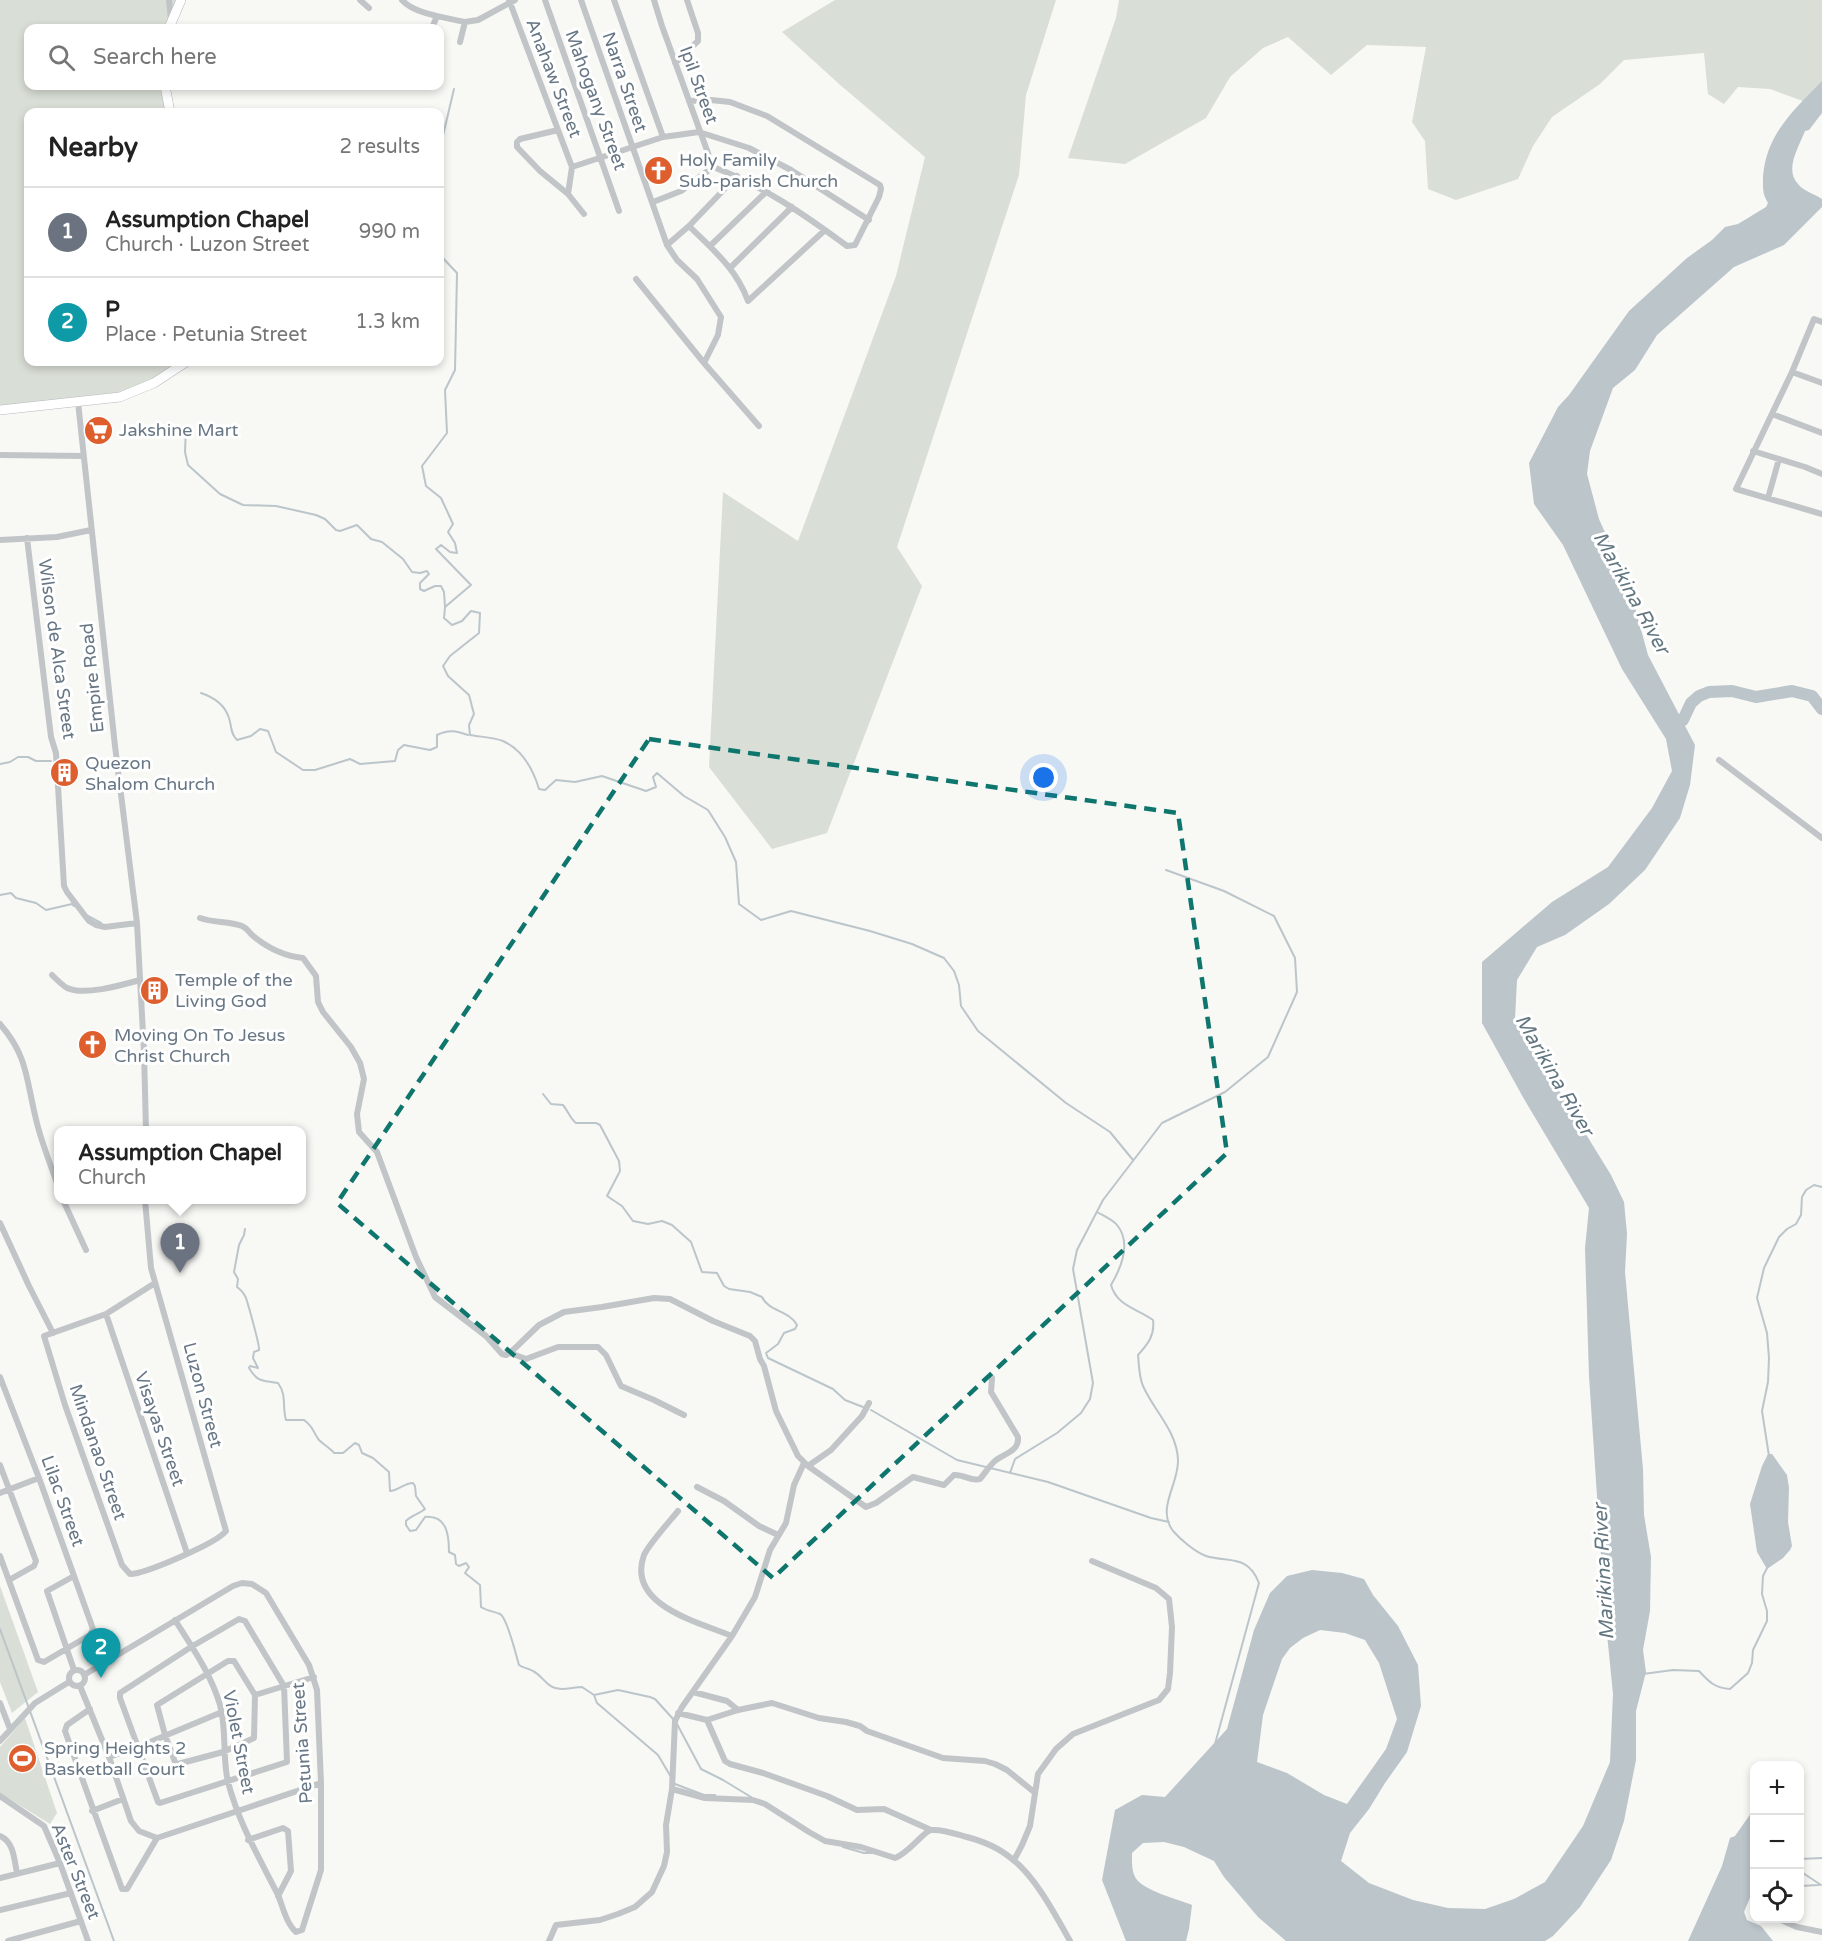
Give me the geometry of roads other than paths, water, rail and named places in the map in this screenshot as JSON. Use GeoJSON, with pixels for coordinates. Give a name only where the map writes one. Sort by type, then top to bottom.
{"type":"FeatureCollection","features":[{"type":"Feature","properties":{"kind":"main road"},"geometry":{"type":"LineString","coordinates":[[171,24],[181,0]]}},
{"type":"Feature","properties":{"kind":"main road"},"geometry":{"type":"LineString","coordinates":[[166,90],[169,108]]}},
{"type":"Feature","properties":{"kind":"main road"},"geometry":{"type":"LineString","coordinates":[[0,410],[112,399],[154,383],[180,366]]}},
{"type":"Feature","properties":{"kind":"street"},"geometry":{"type":"LineString","coordinates":[[169,0],[170,24]]}},
{"type":"Feature","properties":{"kind":"street"},"geometry":{"type":"LineString","coordinates":[[360,0],[369,8]]}},
{"type":"Feature","properties":{"kind":"street"},"geometry":{"type":"LineString","coordinates":[[402,0],[405,4],[437,16],[465,22],[478,20],[511,1]]}},
{"type":"Feature","properties":{"kind":"street","name":"Mahogany Street"},"geometry":{"type":"LineString","coordinates":[[545,0],[619,211]]}},
{"type":"Feature","properties":{"kind":"street","name":"Narra Street"},"geometry":{"type":"LineString","coordinates":[[581,0],[667,245],[677,260],[697,279],[721,317],[718,335],[704,363]]}},
{"type":"Feature","properties":{"kind":"street"},"geometry":{"type":"LineString","coordinates":[[614,0],[663,136]]}},
{"type":"Feature","properties":{"kind":"street","name":"Ipil Street"},"geometry":{"type":"LineString","coordinates":[[654,0],[713,167]]}},
{"type":"Feature","properties":{"kind":"street"},"geometry":{"type":"LineString","coordinates":[[675,63],[698,41],[698,33],[687,0]]}},
{"type":"Feature","properties":{"kind":"street","name":"Anahaw Street"},"geometry":{"type":"LineString","coordinates":[[511,1],[572,167]]}},
{"type":"Feature","properties":{"kind":"street"},"geometry":{"type":"LineString","coordinates":[[434,24],[437,16]]}},
{"type":"Feature","properties":{"kind":"street"},"geometry":{"type":"LineString","coordinates":[[460,42],[465,22]]}},
{"type":"Feature","properties":{"kind":"street"},"geometry":{"type":"LineString","coordinates":[[653,202],[681,191],[713,167],[767,191],[847,246],[853,246],[857,243],[879,197],[881,187],[767,116],[730,102],[689,101]]}},
{"type":"Feature","properties":{"kind":"street"},"geometry":{"type":"LineString","coordinates":[[558,130],[520,139],[516,142],[517,147],[540,171],[568,194],[584,214]]}},
{"type":"Feature","properties":{"kind":"street"},"geometry":{"type":"LineString","coordinates":[[568,194],[572,167],[663,136],[699,132],[748,148],[791,170],[869,220]]}},
{"type":"Feature","properties":{"kind":"street"},"geometry":{"type":"LineString","coordinates":[[667,245],[689,226],[737,176]]}},
{"type":"Feature","properties":{"kind":"street"},"geometry":{"type":"LineString","coordinates":[[710,246],[767,191]]}},
{"type":"Feature","properties":{"kind":"street"},"geometry":{"type":"LineString","coordinates":[[730,267],[792,207]]}},
{"type":"Feature","properties":{"kind":"street"},"geometry":{"type":"LineString","coordinates":[[689,226],[739,278],[748,301],[825,230]]}},
{"type":"Feature","properties":{"kind":"street"},"geometry":{"type":"LineString","coordinates":[[636,279],[759,426]]}},
{"type":"Feature","properties":{"kind":"street"},"geometry":{"type":"LineString","coordinates":[[1822,322],[1814,319],[1792,372],[1736,489],[1822,514]]}},
{"type":"Feature","properties":{"kind":"street"},"geometry":{"type":"LineString","coordinates":[[1792,372],[1822,383]]}},
{"type":"Feature","properties":{"kind":"street","name":"Empire Road"},"geometry":{"type":"LineString","coordinates":[[78,402],[137,923],[146,1126]]}},
{"type":"Feature","properties":{"kind":"street"},"geometry":{"type":"LineString","coordinates":[[1772,414],[1822,433]]}},
{"type":"Feature","properties":{"kind":"street"},"geometry":{"type":"LineString","coordinates":[[1753,451],[1822,474]]}},
{"type":"Feature","properties":{"kind":"street"},"geometry":{"type":"LineString","coordinates":[[0,454],[83,456]]}},
{"type":"Feature","properties":{"kind":"street"},"geometry":{"type":"LineString","coordinates":[[1768,498],[1779,459]]}},
{"type":"Feature","properties":{"kind":"street"},"geometry":{"type":"LineString","coordinates":[[0,540],[57,537],[91,530]]}},
{"type":"Feature","properties":{"kind":"street","name":"Wilson de Alca Street"},"geometry":{"type":"LineString","coordinates":[[27,538],[51,737],[56,753],[64,886],[89,921],[105,927],[137,923]]}},
{"type":"Feature","properties":{"kind":"street"},"geometry":{"type":"LineString","coordinates":[[1719,760],[1822,838]]}},
{"type":"Feature","properties":{"kind":"street"},"geometry":{"type":"LineString","coordinates":[[200,918],[210,922],[247,928],[281,954],[303,958],[316,976],[318,1002],[323,1012],[351,1047],[360,1063],[364,1079],[357,1114],[359,1132],[376,1152],[416,1257],[435,1297],[486,1336],[502,1354],[510,1353],[539,1325],[564,1312],[654,1298],[670,1299],[713,1321],[750,1336],[755,1341],[776,1411],[798,1456],[806,1465],[866,1507],[876,1503],[913,1477],[944,1485],[954,1475],[965,1476],[973,1480],[980,1479],[992,1464],[1015,1449],[1018,1437],[991,1392],[992,1378]]}},
{"type":"Feature","properties":{"kind":"street"},"geometry":{"type":"LineString","coordinates":[[52,975],[68,988],[77,990],[105,988],[140,980]]}},
{"type":"Feature","properties":{"kind":"street"},"geometry":{"type":"LineString","coordinates":[[0,1024],[13,1039],[25,1064],[36,1122],[54,1174]]}},
{"type":"Feature","properties":{"kind":"street"},"geometry":{"type":"LineString","coordinates":[[65,1204],[87,1250]]}},
{"type":"Feature","properties":{"kind":"street","name":"Luzon Street"},"geometry":{"type":"LineString","coordinates":[[145,1204],[151,1268],[226,1531],[207,1544],[187,1553]]}},
{"type":"Feature","properties":{"kind":"street"},"geometry":{"type":"LineString","coordinates":[[0,1223],[28,1286],[53,1333],[106,1314],[155,1283]]}},
{"type":"Feature","properties":{"kind":"street","name":"Visayas Street"},"geometry":{"type":"LineString","coordinates":[[106,1314],[187,1553]]}},
{"type":"Feature","properties":{"kind":"street","name":"Mindanao Street"},"geometry":{"type":"LineString","coordinates":[[53,1333],[44,1336],[65,1405],[125,1570],[130,1574],[142,1573],[187,1553]]}},
{"type":"Feature","properties":{"kind":"street"},"geometry":{"type":"LineString","coordinates":[[510,1353],[526,1359],[558,1347],[598,1347],[606,1355],[621,1386],[684,1415]]}},
{"type":"Feature","properties":{"kind":"street","name":"Lilac Street"},"geometry":{"type":"LineString","coordinates":[[0,1377],[93,1629],[90,1635],[67,1649]]}},
{"type":"Feature","properties":{"kind":"street"},"geometry":{"type":"LineString","coordinates":[[549,1941],[556,1925],[600,1920],[618,1914],[635,1907],[652,1892],[664,1866],[667,1852],[674,1729],[678,1713],[710,1664],[732,1636],[755,1597],[770,1550],[786,1523],[794,1485],[806,1465],[831,1450],[862,1416],[869,1403]]}},
{"type":"Feature","properties":{"kind":"street"},"geometry":{"type":"LineString","coordinates":[[0,1465],[36,1564],[9,1580]]}},
{"type":"Feature","properties":{"kind":"street"},"geometry":{"type":"LineString","coordinates":[[0,1493],[39,1478]]}},
{"type":"Feature","properties":{"kind":"street"},"geometry":{"type":"LineString","coordinates":[[697,1487],[721,1499],[759,1526],[778,1534]]}},
{"type":"Feature","properties":{"kind":"street"},"geometry":{"type":"LineString","coordinates":[[678,1511],[647,1549],[641,1569],[644,1587],[653,1599],[674,1611],[732,1636]]}},
{"type":"Feature","properties":{"kind":"street"},"geometry":{"type":"LineString","coordinates":[[0,1556],[38,1660],[44,1662],[67,1649]]}},
{"type":"Feature","properties":{"kind":"street"},"geometry":{"type":"LineString","coordinates":[[1014,1860],[1030,1826],[1038,1774],[1056,1749],[1070,1736],[1160,1700],[1168,1689],[1172,1627],[1169,1599],[1156,1588],[1092,1562]]}},
{"type":"Feature","properties":{"kind":"street"},"geometry":{"type":"LineString","coordinates":[[74,1576],[47,1591],[74,1670]]}},
{"type":"Feature","properties":{"kind":"street","name":"Petunia Street"},"geometry":{"type":"LineString","coordinates":[[84,1675],[233,1586],[242,1583],[252,1584],[266,1593],[309,1665],[317,1690],[321,1783],[321,1877],[302,1930]]}},
{"type":"Feature","properties":{"kind":"street"},"geometry":{"type":"LineString","coordinates":[[242,1619],[245,1621],[284,1686],[287,1762],[160,1803],[120,1693],[191,1647],[242,1619]]}},
{"type":"Feature","properties":{"kind":"street","name":"Violet Street"},"geometry":{"type":"LineString","coordinates":[[175,1620],[208,1675],[222,1712],[223,1752],[228,1781],[248,1840],[278,1896],[291,1927],[296,1932],[302,1930]]}},
{"type":"Feature","properties":{"kind":"street"},"geometry":{"type":"LineString","coordinates":[[228,1660],[234,1661],[255,1695],[254,1738],[223,1752],[178,1764],[175,1762],[157,1705],[208,1675],[228,1660]]}},
{"type":"Feature","properties":{"kind":"street"},"geometry":{"type":"LineString","coordinates":[[74,1670],[84,1675],[85,1680],[81,1686]]}},
{"type":"Feature","properties":{"kind":"street"},"geometry":{"type":"LineString","coordinates":[[74,1670],[68,1676],[69,1682],[73,1686],[81,1686]]}},
{"type":"Feature","properties":{"kind":"street"},"geometry":{"type":"LineString","coordinates":[[255,1695],[314,1677]]}},
{"type":"Feature","properties":{"kind":"street"},"geometry":{"type":"LineString","coordinates":[[0,1741],[35,1703],[69,1682]]}},
{"type":"Feature","properties":{"kind":"street"},"geometry":{"type":"LineString","coordinates":[[81,1686],[134,1827],[157,1838]]}},
{"type":"Feature","properties":{"kind":"street"},"geometry":{"type":"LineString","coordinates":[[693,1692],[728,1701],[738,1710]]}},
{"type":"Feature","properties":{"kind":"street"},"geometry":{"type":"LineString","coordinates":[[0,1702],[10,1729]]}},
{"type":"Feature","properties":{"kind":"street"},"geometry":{"type":"LineString","coordinates":[[678,1713],[707,1720],[738,1710],[772,1703],[819,1718],[860,1726],[867,1731],[937,1756],[995,1764],[1007,1770],[1034,1792]]}},
{"type":"Feature","properties":{"kind":"street"},"geometry":{"type":"LineString","coordinates":[[90,1709],[65,1727],[92,1811],[122,1889],[127,1889],[157,1838],[321,1783]]}},
{"type":"Feature","properties":{"kind":"street"},"geometry":{"type":"LineString","coordinates":[[109,1757],[222,1712]]}},
{"type":"Feature","properties":{"kind":"street"},"geometry":{"type":"LineString","coordinates":[[707,1720],[725,1761],[730,1764],[795,1785],[857,1810],[884,1809],[931,1830],[954,1833],[1002,1851],[1014,1860],[1055,1913],[1070,1941]]}},
{"type":"Feature","properties":{"kind":"street"},"geometry":{"type":"LineString","coordinates":[[672,1789],[705,1798],[753,1800],[765,1804],[825,1841],[861,1847],[895,1858],[913,1847],[925,1833],[931,1830]]}},
{"type":"Feature","properties":{"kind":"street","name":"Aster Street"},"geometry":{"type":"LineString","coordinates":[[1,1798],[44,1826],[88,1941]]}},
{"type":"Feature","properties":{"kind":"street"},"geometry":{"type":"LineString","coordinates":[[92,1811],[123,1799]]}},
{"type":"Feature","properties":{"kind":"street"},"geometry":{"type":"LineString","coordinates":[[248,1840],[283,1828],[288,1831],[291,1871],[278,1896]]}},
{"type":"Feature","properties":{"kind":"street"},"geometry":{"type":"LineString","coordinates":[[0,1836],[11,1845],[17,1873]]}},
{"type":"Feature","properties":{"kind":"street"},"geometry":{"type":"LineString","coordinates":[[0,1878],[60,1863]]}},
{"type":"Feature","properties":{"kind":"street"},"geometry":{"type":"LineString","coordinates":[[0,1910],[71,1893]]}},
{"type":"Feature","properties":{"kind":"street"},"geometry":{"type":"LineString","coordinates":[[11,1941],[81,1921]]}},
{"type":"Feature","properties":{"kind":"street"},"geometry":{"type":"LineString","coordinates":[[1786,1923],[1822,1932]]}},
{"type":"Feature","properties":{"kind":"water","name":"Marikina River"},"geometry":{"type":"Polygon","coordinates":[[[1822,81],[1822,113],[1809,130],[1805,131],[1794,158],[1792,172],[1800,186],[1822,199],[1822,207],[1784,245],[1734,267],[1657,335],[1635,370],[1613,388],[1590,451],[1587,474],[1599,519],[1629,586],[1648,655],[1695,745],[1690,785],[1680,818],[1645,870],[1609,904],[1565,935],[1537,947],[1517,980],[1515,1019],[1611,1175],[1624,1202],[1627,1234],[1625,1272],[1643,1469],[1644,1515],[1651,1557],[1650,1611],[1643,1650],[1646,1672],[1636,1711],[1636,1760],[1624,1821],[1611,1860],[1580,1907],[1553,1936],[1545,1941],[1286,1941],[1258,1917],[1224,1877],[1214,1861],[1184,1847],[1164,1842],[1143,1843],[1132,1853],[1134,1875],[1149,1889],[1192,1905],[1189,1929],[1186,1941],[1126,1941],[1102,1880],[1115,1810],[1142,1795],[1165,1797],[1227,1729],[1254,1630],[1270,1593],[1287,1576],[1312,1570],[1342,1573],[1364,1579],[1373,1595],[1398,1626],[1418,1665],[1421,1706],[1407,1752],[1350,1833],[1341,1861],[1369,1883],[1413,1900],[1448,1908],[1485,1909],[1514,1899],[1545,1882],[1583,1826],[1610,1762],[1613,1694],[1607,1634],[1608,1594],[1601,1556],[1589,1376],[1585,1248],[1589,1208],[1482,1023],[1482,962],[1552,902],[1608,867],[1652,808],[1672,771],[1666,739],[1622,669],[1563,545],[1534,504],[1529,463],[1558,407],[1629,311],[1725,227],[1738,224],[1766,207],[1768,203],[1764,193],[1763,177],[1770,148],[1783,124],[1822,81]],[[1320,1630],[1303,1638],[1290,1648],[1282,1659],[1263,1715],[1257,1762],[1287,1773],[1324,1795],[1347,1804],[1386,1749],[1397,1719],[1379,1663],[1365,1640],[1345,1633],[1320,1630]]]}},
{"type":"Feature","properties":{"kind":"water"},"geometry":{"type":"Polygon","coordinates":[[[1768,1454],[1772,1454],[1787,1475],[1788,1522],[1792,1546],[1783,1558],[1767,1569],[1757,1552],[1750,1504],[1768,1454]]]}},
{"type":"Feature","properties":{"kind":"water"},"geometry":{"type":"Polygon","coordinates":[[[1750,1815],[1750,1898],[1744,1912],[1750,1923],[1761,1926],[1773,1941],[1688,1941],[1722,1866],[1730,1838],[1735,1836],[1750,1815]]]}},
{"type":"Feature","properties":{"kind":"waterway"},"geometry":{"type":"LineString","coordinates":[[444,131],[454,89]]}},
{"type":"Feature","properties":{"kind":"waterway"},"geometry":{"type":"LineString","coordinates":[[444,259],[457,273],[455,370],[445,390],[447,433],[422,466],[426,486],[441,498],[453,524],[448,532],[455,543],[457,553],[450,552],[441,545],[436,549],[471,585],[445,607],[444,618],[452,625],[462,621],[471,611],[480,613],[479,633],[450,656],[443,666],[448,676],[469,695],[474,714],[469,725],[470,735],[503,741],[516,749],[530,767],[539,789],[545,790],[556,780],[575,782],[602,776],[646,791],[656,787],[653,777],[657,773],[684,796],[708,810],[725,837],[736,862],[739,904],[761,920],[791,911],[870,931],[912,944],[944,958],[954,971],[959,985],[961,1006],[978,1031],[1066,1103],[1110,1132],[1133,1160]]}},
{"type":"Feature","properties":{"kind":"waterway"},"geometry":{"type":"LineString","coordinates":[[186,427],[185,452],[188,465],[220,494],[243,505],[276,506],[316,515],[340,531],[357,525],[371,539],[382,542],[403,559],[412,572],[427,571],[429,574],[420,583],[420,589],[424,591],[441,586],[444,592],[445,607]]}},
{"type":"Feature","properties":{"kind":"waterway"},"geometry":{"type":"LineString","coordinates":[[1683,720],[1691,703],[1699,696],[1709,692],[1732,691],[1756,697],[1792,691],[1812,696],[1822,709]]}},
{"type":"Feature","properties":{"kind":"waterway"},"geometry":{"type":"LineString","coordinates":[[201,693],[222,705],[237,740],[251,736],[260,729],[268,731],[276,752],[303,770],[315,770],[350,759],[360,764],[395,761],[398,750],[404,745],[430,750],[437,747],[437,735],[441,733],[452,731],[468,735]]}},
{"type":"Feature","properties":{"kind":"waterway"},"geometry":{"type":"LineString","coordinates":[[0,764],[18,757],[28,757],[36,761],[51,761]]}},
{"type":"Feature","properties":{"kind":"waterway"},"geometry":{"type":"LineString","coordinates":[[1010,1473],[1015,1459],[1057,1433],[1081,1413],[1090,1399],[1093,1383],[1073,1269],[1077,1250],[1103,1200],[1162,1123],[1225,1092],[1268,1057],[1297,992],[1295,958],[1274,916],[1224,891],[1166,870]]}},
{"type":"Feature","properties":{"kind":"waterway"},"geometry":{"type":"LineString","coordinates":[[0,895],[11,893],[16,898],[36,903],[46,910],[72,904],[74,906]]}},
{"type":"Feature","properties":{"kind":"waterway"},"geometry":{"type":"LineString","coordinates":[[88,916],[101,923]]}},
{"type":"Feature","properties":{"kind":"waterway"},"geometry":{"type":"LineString","coordinates":[[543,1094],[551,1104],[563,1105],[576,1123],[600,1125],[619,1161],[620,1171],[607,1196],[622,1206],[633,1221],[648,1224],[662,1221],[672,1225],[691,1242],[702,1272],[717,1273],[724,1286],[762,1297],[769,1306],[793,1320],[797,1325],[795,1329],[784,1333],[778,1344],[766,1353],[768,1358],[833,1389],[845,1400],[863,1407]]}},
{"type":"Feature","properties":{"kind":"waterway"},"geometry":{"type":"LineString","coordinates":[[1769,1456],[1762,1411],[1768,1382],[1769,1358],[1767,1333],[1757,1298],[1764,1268],[1779,1237],[1796,1224],[1801,1215],[1802,1197],[1806,1190],[1814,1185],[1822,1187]]}},
{"type":"Feature","properties":{"kind":"waterway"},"geometry":{"type":"LineString","coordinates":[[1097,1212],[1115,1223],[1124,1240],[1121,1263],[1111,1285],[1114,1292],[1122,1302],[1153,1320],[1150,1339],[1138,1355],[1143,1386],[1169,1430],[1177,1450],[1177,1469],[1167,1505],[1168,1522],[1173,1531],[1193,1548],[1206,1556],[1243,1564],[1255,1574],[1259,1583],[1215,1744]]}},
{"type":"Feature","properties":{"kind":"waterway"},"geometry":{"type":"LineString","coordinates":[[245,1229],[239,1245],[234,1272],[238,1279],[237,1287],[246,1298],[259,1347],[259,1350],[254,1352],[253,1358],[258,1368],[250,1366],[249,1368],[258,1379],[278,1383],[282,1392],[286,1420],[304,1420],[319,1440],[334,1453],[343,1453],[355,1443],[359,1445],[362,1453],[373,1458],[389,1472],[390,1491],[413,1483],[416,1496],[425,1509],[408,1519],[406,1525],[410,1531],[416,1530],[425,1517],[438,1519],[442,1523],[447,1533],[449,1552],[455,1555],[456,1564],[459,1566],[466,1563],[469,1567],[465,1573],[480,1585],[481,1607],[500,1614],[506,1622],[519,1665],[535,1672],[556,1688],[582,1687],[594,1695],[618,1690],[650,1697],[655,1699],[674,1720]]}},
{"type":"Feature","properties":{"kind":"waterway"},"geometry":{"type":"LineString","coordinates":[[871,1410],[957,1460],[1048,1482],[1151,1518],[1169,1522]]}},
{"type":"Feature","properties":{"kind":"waterway"},"geometry":{"type":"LineString","coordinates":[[1643,1674],[1673,1670],[1699,1671],[1713,1684],[1730,1689],[1748,1673],[1753,1650],[1767,1621],[1767,1611],[1762,1594],[1763,1576],[1768,1566]]}},
{"type":"Feature","properties":{"kind":"waterway"},"geometry":{"type":"LineString","coordinates":[[0,1629],[114,1941]]}},
{"type":"Feature","properties":{"kind":"waterway"},"geometry":{"type":"LineString","coordinates":[[594,1695],[597,1703],[658,1755],[671,1777]]}},
{"type":"Feature","properties":{"kind":"waterway"},"geometry":{"type":"LineString","coordinates":[[677,1724],[701,1769],[751,1797]]}},
{"type":"Feature","properties":{"kind":"waterway"},"geometry":{"type":"LineString","coordinates":[[675,1784],[704,1795],[715,1795]]}},
{"type":"Feature","properties":{"kind":"waterway"},"geometry":{"type":"LineString","coordinates":[[843,1847],[872,1853]]}},
{"type":"Feature","properties":{"kind":"waterway"},"geometry":{"type":"LineString","coordinates":[[1804,1859],[1822,1858]]}},
{"type":"Feature","properties":{"kind":"waterway"},"geometry":{"type":"LineString","coordinates":[[1804,1874],[1821,1885]]}},
{"type":"Feature","properties":{"kind":"waterway"},"geometry":{"type":"LineString","coordinates":[[1804,1886],[1819,1885]]}},
{"type":"Feature","properties":{"kind":"place","name":"Holy Family Sub-parish Church"},"geometry":{"type":"Point","coordinates":[658,170]}},
{"type":"Feature","properties":{"kind":"place","name":"Jakshine Mart"},"geometry":{"type":"Point","coordinates":[98,430]}},
{"type":"Feature","properties":{"kind":"place","name":"Quezon Shalom Church"},"geometry":{"type":"Point","coordinates":[64,773]}},
{"type":"Feature","properties":{"kind":"place","name":"Temple of the Living God"},"geometry":{"type":"Point","coordinates":[154,990]}},
{"type":"Feature","properties":{"kind":"place","name":"Moving On To Jesus Christ Church"},"geometry":{"type":"Point","coordinates":[93,1045]}},
{"type":"Feature","properties":{"kind":"place","name":"Assumption Chapel"},"geometry":{"type":"Point","coordinates":[180,1273]}},
{"type":"Feature","properties":{"kind":"place","name":"P"},"geometry":{"type":"Point","coordinates":[101,1678]}},
{"type":"Feature","properties":{"kind":"place","name":"Spring Heights 2 Basketball Court"},"geometry":{"type":"Point","coordinates":[23,1758]}}]}
